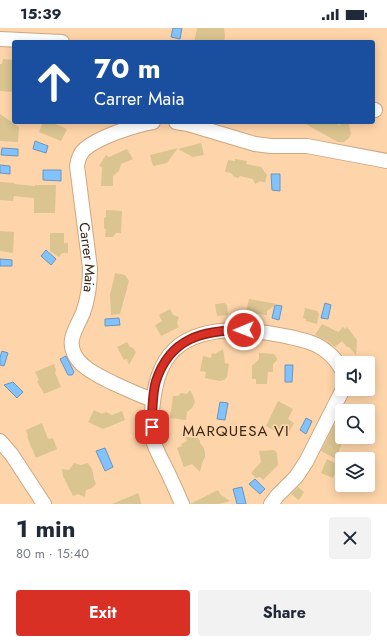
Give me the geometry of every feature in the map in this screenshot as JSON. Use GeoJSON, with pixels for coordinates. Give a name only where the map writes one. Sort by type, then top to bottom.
{"type":"FeatureCollection","features":[{"type":"Feature","properties":{"kind":"street"},"geometry":{"type":"LineString","coordinates":[[0,39],[21,40]]}},
{"type":"Feature","properties":{"kind":"street","name":"Carrer Maia"},"geometry":{"type":"LineString","coordinates":[[142,124],[117,132],[96,142],[83,150],[78,160],[77,166],[90,278],[86,305],[72,339],[72,349],[78,360],[84,366],[118,385],[153,400]]}},
{"type":"Feature","properties":{"kind":"street"},"geometry":{"type":"LineString","coordinates":[[188,124],[254,144],[315,147],[387,161]]}},
{"type":"Feature","properties":{"kind":"street"},"geometry":{"type":"LineString","coordinates":[[182,504],[153,442],[152,434],[153,400],[156,382],[169,356],[174,350],[183,343],[195,337],[230,330],[258,332],[308,342],[327,351],[335,359]]}},
{"type":"Feature","properties":{"kind":"street"},"geometry":{"type":"LineString","coordinates":[[271,504],[296,477],[306,462],[339,396]]}},
{"type":"Feature","properties":{"kind":"street"},"geometry":{"type":"LineString","coordinates":[[0,441],[12,455],[44,504]]}},
{"type":"Feature","properties":{"kind":"water"},"geometry":{"type":"Polygon","coordinates":[[[173,28],[182,28],[180,39],[171,37],[173,28]]]}},
{"type":"Feature","properties":{"kind":"water"},"geometry":{"type":"Polygon","coordinates":[[[35,141],[48,146],[46,153],[33,149],[35,141]]]}},
{"type":"Feature","properties":{"kind":"water"},"geometry":{"type":"Polygon","coordinates":[[[2,148],[18,149],[18,156],[1,155],[2,148]]]}},
{"type":"Feature","properties":{"kind":"water"},"geometry":{"type":"Polygon","coordinates":[[[0,165],[10,166],[10,174],[0,173],[0,165]]]}},
{"type":"Feature","properties":{"kind":"water"},"geometry":{"type":"Polygon","coordinates":[[[43,170],[61,170],[61,181],[43,180],[43,170]]]}},
{"type":"Feature","properties":{"kind":"water"},"geometry":{"type":"Polygon","coordinates":[[[271,174],[280,174],[280,191],[272,190],[271,174]]]}},
{"type":"Feature","properties":{"kind":"water"},"geometry":{"type":"Polygon","coordinates":[[[46,250],[56,259],[51,265],[41,256],[46,250]]]}},
{"type":"Feature","properties":{"kind":"water"},"geometry":{"type":"Polygon","coordinates":[[[0,259],[12,260],[12,266],[0,266],[0,259]]]}},
{"type":"Feature","properties":{"kind":"water"},"geometry":{"type":"Polygon","coordinates":[[[325,303],[331,305],[328,319],[321,318],[325,303]]]}},
{"type":"Feature","properties":{"kind":"water"},"geometry":{"type":"Polygon","coordinates":[[[275,305],[282,306],[279,320],[272,318],[275,305]]]}},
{"type":"Feature","properties":{"kind":"water"},"geometry":{"type":"Polygon","coordinates":[[[119,318],[120,325],[105,326],[105,319],[119,318]]]}},
{"type":"Feature","properties":{"kind":"water"},"geometry":{"type":"Polygon","coordinates":[[[2,351],[8,353],[4,366],[0,365],[2,351]]]}},
{"type":"Feature","properties":{"kind":"water"},"geometry":{"type":"Polygon","coordinates":[[[66,356],[74,372],[72,375],[68,375],[60,359],[66,356]]]}},
{"type":"Feature","properties":{"kind":"water"},"geometry":{"type":"Polygon","coordinates":[[[285,365],[293,365],[292,382],[285,382],[285,365]]]}},
{"type":"Feature","properties":{"kind":"water"},"geometry":{"type":"Polygon","coordinates":[[[13,382],[23,392],[17,398],[4,385],[13,382]]]}},
{"type":"Feature","properties":{"kind":"water"},"geometry":{"type":"Polygon","coordinates":[[[220,402],[228,403],[225,420],[217,419],[220,402]]]}},
{"type":"Feature","properties":{"kind":"water"},"geometry":{"type":"Polygon","coordinates":[[[306,418],[312,421],[306,434],[300,430],[306,418]]]}},
{"type":"Feature","properties":{"kind":"water"},"geometry":{"type":"Polygon","coordinates":[[[105,448],[113,467],[105,471],[96,451],[105,448]]]}},
{"type":"Feature","properties":{"kind":"water"},"geometry":{"type":"Polygon","coordinates":[[[255,479],[265,489],[260,494],[249,484],[255,479]]]}},
{"type":"Feature","properties":{"kind":"water"},"geometry":{"type":"Polygon","coordinates":[[[242,487],[246,504],[237,504],[233,489],[242,487]]]}},
{"type":"Feature","properties":{"kind":"building"},"geometry":{"type":"Polygon","coordinates":[[[197,28],[224,28],[224,40],[194,40],[197,28]]]}},
{"type":"Feature","properties":{"kind":"building"},"geometry":{"type":"Polygon","coordinates":[[[3,59],[12,60],[12,92],[0,91],[0,64],[2,64],[3,59]]]}},
{"type":"Feature","properties":{"kind":"building"},"geometry":{"type":"Polygon","coordinates":[[[0,114],[12,122],[12,124],[19,127],[18,142],[0,141],[0,114]]]}},
{"type":"Feature","properties":{"kind":"building"},"geometry":{"type":"Polygon","coordinates":[[[42,124],[56,124],[67,129],[61,141],[39,132],[42,124]]]}},
{"type":"Feature","properties":{"kind":"building"},"geometry":{"type":"Polygon","coordinates":[[[306,124],[349,124],[351,134],[349,138],[344,142],[338,142],[306,124]]]}},
{"type":"Feature","properties":{"kind":"building"},"geometry":{"type":"Polygon","coordinates":[[[201,143],[204,155],[193,157],[178,149],[201,143]]]}},
{"type":"Feature","properties":{"kind":"building"},"geometry":{"type":"Polygon","coordinates":[[[178,148],[167,163],[153,166],[150,155],[178,148]]]}},
{"type":"Feature","properties":{"kind":"building"},"geometry":{"type":"Polygon","coordinates":[[[127,149],[133,159],[121,164],[119,171],[113,176],[113,186],[101,186],[102,167],[99,166],[106,155],[109,157],[127,149]]]}},
{"type":"Feature","properties":{"kind":"building"},"geometry":{"type":"Polygon","coordinates":[[[235,159],[247,161],[246,164],[261,167],[267,175],[265,183],[260,181],[255,184],[253,179],[240,176],[238,178],[234,177],[231,173],[225,172],[228,160],[235,161],[235,159]]]}},
{"type":"Feature","properties":{"kind":"building"},"geometry":{"type":"Polygon","coordinates":[[[0,182],[35,186],[56,185],[55,213],[34,213],[34,198],[14,196],[13,201],[0,200],[0,182]]]}},
{"type":"Feature","properties":{"kind":"building"},"geometry":{"type":"Polygon","coordinates":[[[106,210],[122,211],[121,233],[116,233],[113,237],[105,237],[106,230],[104,228],[104,218],[106,217],[106,210]]]}},
{"type":"Feature","properties":{"kind":"building"},"geometry":{"type":"Polygon","coordinates":[[[0,231],[14,232],[13,253],[0,251],[0,231]]]}},
{"type":"Feature","properties":{"kind":"building"},"geometry":{"type":"Polygon","coordinates":[[[50,233],[64,233],[64,243],[68,243],[68,253],[62,253],[59,257],[50,251],[50,233]]]}},
{"type":"Feature","properties":{"kind":"building"},"geometry":{"type":"Polygon","coordinates":[[[115,273],[125,275],[129,281],[120,314],[111,315],[110,295],[115,273]]]}},
{"type":"Feature","properties":{"kind":"building"},"geometry":{"type":"Polygon","coordinates":[[[249,299],[277,304],[267,311],[267,315],[250,313],[250,322],[239,322],[240,312],[246,312],[249,299]]]}},
{"type":"Feature","properties":{"kind":"building"},"geometry":{"type":"Polygon","coordinates":[[[224,303],[227,305],[228,315],[217,316],[215,304],[224,303]]]}},
{"type":"Feature","properties":{"kind":"building"},"geometry":{"type":"Polygon","coordinates":[[[305,308],[317,311],[319,314],[317,324],[306,321],[306,319],[303,318],[305,308]]]}},
{"type":"Feature","properties":{"kind":"building"},"geometry":{"type":"Polygon","coordinates":[[[170,309],[173,315],[179,317],[177,323],[179,327],[161,336],[155,325],[162,321],[159,315],[170,309]]]}},
{"type":"Feature","properties":{"kind":"building"},"geometry":{"type":"Polygon","coordinates":[[[322,324],[338,332],[343,327],[345,329],[347,327],[357,340],[356,355],[342,341],[335,347],[315,335],[322,324]]]}},
{"type":"Feature","properties":{"kind":"building"},"geometry":{"type":"Polygon","coordinates":[[[127,342],[136,352],[129,365],[127,359],[124,360],[117,347],[127,342]]]}},
{"type":"Feature","properties":{"kind":"building"},"geometry":{"type":"Polygon","coordinates":[[[223,349],[225,363],[229,364],[227,377],[220,381],[205,378],[206,372],[200,371],[203,356],[211,358],[212,353],[215,354],[223,349]]]}},
{"type":"Feature","properties":{"kind":"building"},"geometry":{"type":"Polygon","coordinates":[[[259,353],[274,354],[277,358],[273,364],[273,372],[268,372],[267,384],[256,384],[256,379],[252,379],[252,366],[259,359],[259,353]]]}},
{"type":"Feature","properties":{"kind":"building"},"geometry":{"type":"Polygon","coordinates":[[[54,364],[56,370],[55,373],[61,387],[44,394],[37,381],[39,380],[35,372],[54,364]]]}},
{"type":"Feature","properties":{"kind":"building"},"geometry":{"type":"Polygon","coordinates":[[[190,390],[195,402],[192,408],[187,412],[186,420],[170,418],[173,396],[178,396],[181,393],[187,394],[190,390]]]}},
{"type":"Feature","properties":{"kind":"building"},"geometry":{"type":"Polygon","coordinates":[[[278,401],[293,409],[288,419],[294,423],[288,434],[282,431],[281,434],[266,426],[278,401]]]}},
{"type":"Feature","properties":{"kind":"building"},"geometry":{"type":"Polygon","coordinates":[[[94,410],[102,414],[106,412],[112,415],[122,411],[125,420],[103,429],[88,422],[94,410]]]}},
{"type":"Feature","properties":{"kind":"building"},"geometry":{"type":"Polygon","coordinates":[[[42,423],[48,439],[53,438],[57,449],[36,458],[27,437],[26,430],[42,423]]]}},
{"type":"Feature","properties":{"kind":"building"},"geometry":{"type":"Polygon","coordinates":[[[334,425],[335,444],[341,444],[339,452],[335,452],[335,458],[321,451],[334,425]]]}},
{"type":"Feature","properties":{"kind":"building"},"geometry":{"type":"Polygon","coordinates":[[[185,437],[198,438],[204,448],[205,457],[200,472],[192,464],[184,467],[177,448],[182,446],[181,444],[187,441],[185,437]]]}},
{"type":"Feature","properties":{"kind":"building"},"geometry":{"type":"Polygon","coordinates":[[[274,450],[277,453],[278,465],[263,480],[260,477],[256,478],[251,473],[261,462],[259,451],[274,450]]]}},
{"type":"Feature","properties":{"kind":"building"},"geometry":{"type":"Polygon","coordinates":[[[327,459],[335,463],[335,474],[333,478],[321,473],[327,459]]]}},
{"type":"Feature","properties":{"kind":"building"},"geometry":{"type":"Polygon","coordinates":[[[74,463],[81,465],[88,463],[92,469],[96,484],[92,488],[86,490],[85,497],[78,494],[73,496],[63,476],[62,469],[69,470],[74,463]]]}},
{"type":"Feature","properties":{"kind":"building"},"geometry":{"type":"Polygon","coordinates":[[[298,487],[304,492],[299,500],[291,494],[298,487]]]}},
{"type":"Feature","properties":{"kind":"building"},"geometry":{"type":"Polygon","coordinates":[[[218,490],[221,495],[230,501],[219,504],[190,504],[218,490]]]}},
{"type":"Feature","properties":{"kind":"building"},"geometry":{"type":"Polygon","coordinates":[[[138,493],[141,504],[112,504],[138,493]]]}},
{"type":"Feature","properties":{"kind":"district","name":"MARQUESA VI"},"geometry":{"type":"Point","coordinates":[236,431]}},
{"type":"Feature","properties":{"kind":"route"},"geometry":{"type":"LineString","coordinates":[[152,427],[153,400],[156,382],[163,365],[174,350],[183,343],[195,337],[230,330],[244,330]]}}]}
